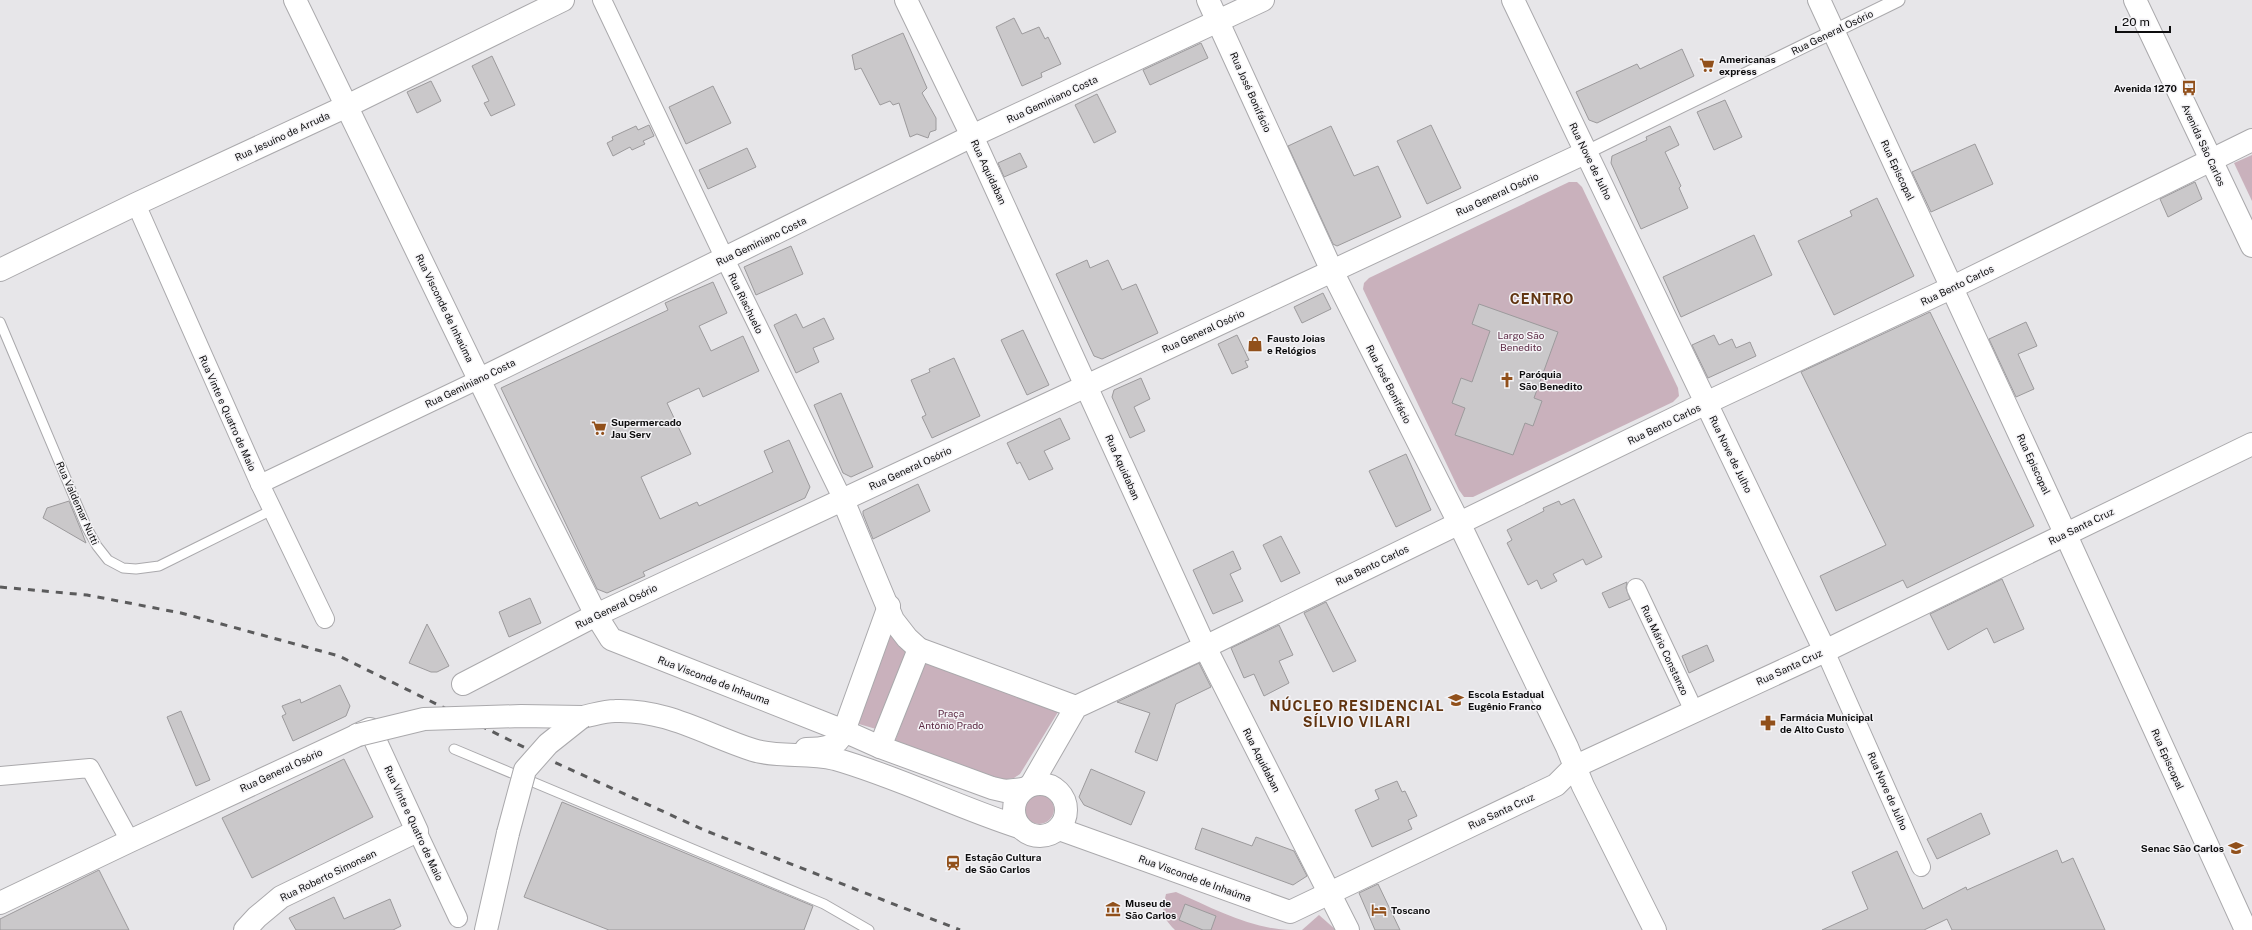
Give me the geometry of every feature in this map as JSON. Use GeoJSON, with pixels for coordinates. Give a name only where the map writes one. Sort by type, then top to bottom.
{"type":"FeatureCollection","features":[{"type":"Feature","properties":{"kind":"street","name":"Rua Visconde de Inhaúma"},"geometry":{"type":"LineString","coordinates":[[295,0],[596,615]]}},
{"type":"Feature","properties":{"kind":"street","name":"Rua Jesuíno de Arruda"},"geometry":{"type":"LineString","coordinates":[[0,270],[136,204],[346,106],[563,0]]}},
{"type":"Feature","properties":{"kind":"street","name":"Rua Riachuelo"},"geometry":{"type":"LineString","coordinates":[[602,0],[725,259],[843,500],[889,606]]}},
{"type":"Feature","properties":{"kind":"street","name":"Rua Aquidaban"},"geometry":{"type":"LineString","coordinates":[[906,0],[972,136],[1205,647],[1348,930]]}},
{"type":"Feature","properties":{"kind":"street","name":"Rua José Bonifácio"},"geometry":{"type":"LineString","coordinates":[[1208,0],[1332,271],[1459,523],[1574,767],[1655,930]]}},
{"type":"Feature","properties":{"kind":"street","name":"Rua Geminiano Costa"},"geometry":{"type":"LineString","coordinates":[[260,484],[480,379],[972,136],[1219,22],[1263,0]]}},
{"type":"Feature","properties":{"kind":"street","name":"Rua Nove de Julho"},"geometry":{"type":"LineString","coordinates":[[1513,0],[1825,651],[1921,867]]}},
{"type":"Feature","properties":{"kind":"street","name":"Rua Episcopal"},"geometry":{"type":"LineString","coordinates":[[1819,0],[1953,287],[2246,930]]}},
{"type":"Feature","properties":{"kind":"street","name":"Rua General Osório"},"geometry":{"type":"LineString","coordinates":[[463,684],[596,615],[1587,152],[1898,0]]}},
{"type":"Feature","properties":{"kind":"street","name":"Avenida São Carlos"},"geometry":{"type":"LineString","coordinates":[[2135,0],[2252,246]]}},
{"type":"Feature","properties":{"kind":"street","name":"Rua Bento Carlos"},"geometry":{"type":"LineString","coordinates":[[1076,707],[1205,647],[1706,403],[1953,287],[2252,140]]}},
{"type":"Feature","properties":{"kind":"street","name":"Rua Vinte e Quatro de Maio"},"geometry":{"type":"LineString","coordinates":[[136,204],[260,484],[325,619]]}},
{"type":"Feature","properties":{"kind":"street","name":"Rua Santa Cruz"},"geometry":{"type":"LineString","coordinates":[[1330,893],[1556,785],[1574,767],[1825,651],[2065,533],[2252,444]]}},
{"type":"Feature","properties":{"kind":"street","name":"Rua Mário Constanzo"},"geometry":{"type":"LineString","coordinates":[[1636,588],[1694,711]]}},
{"type":"Feature","properties":{"kind":"street"},"geometry":{"type":"LineString","coordinates":[[889,606],[893,620],[907,638],[919,649],[1076,707],[1027,787],[1017,796],[1013,812],[1019,827]]}},
{"type":"Feature","properties":{"kind":"street"},"geometry":{"type":"LineString","coordinates":[[776,754],[829,747],[841,739],[889,606]]}},
{"type":"Feature","properties":{"kind":"street","name":"Rua Visconde de Inhauma"},"geometry":{"type":"LineString","coordinates":[[596,615],[611,640],[844,731],[880,747],[992,788],[1005,792],[1027,787]]}},
{"type":"Feature","properties":{"kind":"street"},"geometry":{"type":"LineString","coordinates":[[880,747],[919,649]]}},
{"type":"Feature","properties":{"kind":"street","name":"Rua General Osório"},"geometry":{"type":"LineString","coordinates":[[0,903],[130,840],[361,733],[424,719],[521,716],[582,717],[614,711],[638,712],[663,716],[693,725],[754,751],[776,754]]}},
{"type":"Feature","properties":{"kind":"street"},"geometry":{"type":"LineString","coordinates":[[486,930],[508,833],[525,770],[548,744],[582,717]]}},
{"type":"Feature","properties":{"kind":"street","name":"Rua Vinte e Quatro de Maio"},"geometry":{"type":"LineString","coordinates":[[361,733],[417,831],[458,918]]}},
{"type":"Feature","properties":{"kind":"street"},"geometry":{"type":"LineString","coordinates":[[776,754],[840,761],[884,774],[988,817],[1019,827],[1034,836],[1047,835],[1059,829],[1064,821],[1066,813],[1062,796],[1048,785],[1027,787]]}},
{"type":"Feature","properties":{"kind":"street"},"geometry":{"type":"LineString","coordinates":[[0,776],[90,768],[130,840]]}},
{"type":"Feature","properties":{"kind":"street","name":"Rua Visconde de Inhaúma"},"geometry":{"type":"LineString","coordinates":[[1059,829],[1290,912],[1330,893]]}},
{"type":"Feature","properties":{"kind":"street","name":"Rua Roberto Simonsen"},"geometry":{"type":"LineString","coordinates":[[245,930],[257,916],[281,897],[417,831]]}},
{"type":"Feature","properties":{"kind":"lane","name":"Rua Valdemar Nutti"},"geometry":{"type":"LineString","coordinates":[[0,322],[87,528],[97,546],[108,560],[124,568],[136,569],[159,566],[272,510]]}},
{"type":"Feature","properties":{"kind":"lane"},"geometry":{"type":"LineString","coordinates":[[454,749],[824,904],[870,930]]}},
{"type":"Feature","properties":{"kind":"green space"},"geometry":{"type":"Polygon","coordinates":[[[2252,155],[2252,201],[2234,163],[2252,155]]]}},
{"type":"Feature","properties":{"kind":"green space","name":"Largo São Benedito"},"geometry":{"type":"Polygon","coordinates":[[[1569,182],[1577,182],[1582,187],[1678,388],[1679,396],[1673,402],[1473,497],[1464,497],[1459,490],[1363,289],[1364,283],[1369,278],[1569,182]]]}},
{"type":"Feature","properties":{"kind":"green space"},"geometry":{"type":"Polygon","coordinates":[[[888,621],[907,650],[876,729],[852,722],[888,621]]]}},
{"type":"Feature","properties":{"kind":"green space","name":"Praça Antônio Prado"},"geometry":{"type":"Polygon","coordinates":[[[925,661],[930,665],[1058,712],[1020,774],[1014,778],[1002,780],[894,744],[925,661]]]}},
{"type":"Feature","properties":{"kind":"green space"},"geometry":{"type":"Polygon","coordinates":[[[1039,794],[1049,799],[1054,809],[1049,819],[1039,824],[1029,819],[1024,809],[1029,799],[1039,794]]]}},
{"type":"Feature","properties":{"kind":"green space"},"geometry":{"type":"Polygon","coordinates":[[[1176,892],[1246,922],[1276,929],[1291,930],[1175,930],[1167,921],[1163,910],[1166,894],[1176,892]]]}},
{"type":"Feature","properties":{"kind":"green space"},"geometry":{"type":"Polygon","coordinates":[[[1319,915],[1336,930],[1302,930],[1319,915]]]}},
{"type":"Feature","properties":{"kind":"building"},"geometry":{"type":"Polygon","coordinates":[[[1014,18],[1022,34],[1039,27],[1045,39],[1048,37],[1061,64],[1041,73],[1042,77],[1022,86],[996,27],[1014,18]]]}},
{"type":"Feature","properties":{"kind":"building"},"geometry":{"type":"Polygon","coordinates":[[[903,33],[927,88],[922,93],[936,118],[936,130],[930,132],[928,138],[917,134],[910,137],[899,103],[893,105],[890,101],[880,105],[861,68],[855,70],[852,55],[903,33]]]}},
{"type":"Feature","properties":{"kind":"building"},"geometry":{"type":"Polygon","coordinates":[[[1201,43],[1208,58],[1150,85],[1143,70],[1201,43]]]}},
{"type":"Feature","properties":{"kind":"building"},"geometry":{"type":"Polygon","coordinates":[[[1682,49],[1694,76],[1597,123],[1589,120],[1576,92],[1637,64],[1640,69],[1682,49]]]}},
{"type":"Feature","properties":{"kind":"building"},"geometry":{"type":"Polygon","coordinates":[[[492,56],[515,105],[491,116],[484,103],[489,101],[472,66],[492,56]]]}},
{"type":"Feature","properties":{"kind":"building"},"geometry":{"type":"Polygon","coordinates":[[[431,81],[441,101],[417,113],[407,92],[431,81]]]}},
{"type":"Feature","properties":{"kind":"building"},"geometry":{"type":"Polygon","coordinates":[[[713,86],[731,123],[686,144],[669,107],[713,86]]]}},
{"type":"Feature","properties":{"kind":"building"},"geometry":{"type":"Polygon","coordinates":[[[1097,94],[1116,132],[1094,143],[1075,105],[1097,94]]]}},
{"type":"Feature","properties":{"kind":"building"},"geometry":{"type":"Polygon","coordinates":[[[1725,100],[1742,137],[1714,150],[1697,112],[1725,100]]]}},
{"type":"Feature","properties":{"kind":"building"},"geometry":{"type":"Polygon","coordinates":[[[649,125],[654,136],[643,141],[645,144],[632,150],[630,147],[613,156],[607,143],[613,140],[612,137],[636,126],[638,130],[649,125]]]}},
{"type":"Feature","properties":{"kind":"building"},"geometry":{"type":"Polygon","coordinates":[[[1431,125],[1461,188],[1427,204],[1397,141],[1431,125]]]}},
{"type":"Feature","properties":{"kind":"building"},"geometry":{"type":"Polygon","coordinates":[[[1331,126],[1354,176],[1378,166],[1401,217],[1337,246],[1333,244],[1288,146],[1331,126]]]}},
{"type":"Feature","properties":{"kind":"building"},"geometry":{"type":"Polygon","coordinates":[[[1670,126],[1679,145],[1665,152],[1681,186],[1679,188],[1688,208],[1641,229],[1611,163],[1612,156],[1647,140],[1646,137],[1670,126]]]}},
{"type":"Feature","properties":{"kind":"building"},"geometry":{"type":"Polygon","coordinates":[[[1975,144],[1993,184],[1931,212],[1912,172],[1975,144]]]}},
{"type":"Feature","properties":{"kind":"building"},"geometry":{"type":"Polygon","coordinates":[[[747,148],[756,167],[708,189],[699,170],[747,148]]]}},
{"type":"Feature","properties":{"kind":"building"},"geometry":{"type":"Polygon","coordinates":[[[1020,153],[1027,167],[1004,177],[998,163],[1020,153]]]}},
{"type":"Feature","properties":{"kind":"building"},"geometry":{"type":"Polygon","coordinates":[[[2195,182],[2202,199],[2168,217],[2160,199],[2195,182]]]}},
{"type":"Feature","properties":{"kind":"building"},"geometry":{"type":"Polygon","coordinates":[[[1877,198],[1914,276],[1834,315],[1798,241],[1852,216],[1850,211],[1877,198]]]}},
{"type":"Feature","properties":{"kind":"building"},"geometry":{"type":"Polygon","coordinates":[[[1754,235],[1772,275],[1681,317],[1663,277],[1754,235]]]}},
{"type":"Feature","properties":{"kind":"building"},"geometry":{"type":"Polygon","coordinates":[[[791,246],[803,274],[756,295],[744,267],[791,246]]]}},
{"type":"Feature","properties":{"kind":"building"},"geometry":{"type":"Polygon","coordinates":[[[1087,260],[1090,268],[1108,260],[1122,290],[1136,284],[1158,333],[1102,359],[1094,356],[1056,274],[1087,260]]]}},
{"type":"Feature","properties":{"kind":"building","name":"Supermercado Jau Serv"},"geometry":{"type":"Polygon","coordinates":[[[713,282],[727,313],[699,326],[711,351],[743,336],[759,371],[703,397],[699,388],[667,403],[691,454],[641,477],[660,519],[697,502],[699,506],[773,472],[764,451],[789,440],[810,487],[805,498],[643,572],[645,576],[607,593],[597,589],[501,388],[668,310],[665,303],[713,282]]]}},
{"type":"Feature","properties":{"kind":"building"},"geometry":{"type":"Polygon","coordinates":[[[1323,293],[1331,309],[1302,323],[1294,307],[1323,293]]]}},
{"type":"Feature","properties":{"kind":"building","name":"Paróquia São Benedito"},"geometry":{"type":"Polygon","coordinates":[[[1479,304],[1558,332],[1534,398],[1542,401],[1533,426],[1525,423],[1513,455],[1455,435],[1465,408],[1452,403],[1461,378],[1472,382],[1490,331],[1472,324],[1479,304]]]}},
{"type":"Feature","properties":{"kind":"building"},"geometry":{"type":"Polygon","coordinates":[[[1930,312],[2034,526],[1907,588],[1903,580],[1836,611],[1820,576],[1886,545],[1801,372],[1930,312]]]}},
{"type":"Feature","properties":{"kind":"building"},"geometry":{"type":"Polygon","coordinates":[[[796,314],[803,328],[824,318],[834,339],[813,348],[819,362],[796,373],[774,325],[796,314]]]}},
{"type":"Feature","properties":{"kind":"building"},"geometry":{"type":"Polygon","coordinates":[[[2026,322],[2037,346],[2018,354],[2034,389],[2016,397],[1989,339],[2026,322]]]}},
{"type":"Feature","properties":{"kind":"building"},"geometry":{"type":"Polygon","coordinates":[[[1023,330],[1049,385],[1027,395],[1001,340],[1023,330]]]}},
{"type":"Feature","properties":{"kind":"building"},"geometry":{"type":"Polygon","coordinates":[[[1237,335],[1249,360],[1245,361],[1248,367],[1232,374],[1218,344],[1237,335]]]}},
{"type":"Feature","properties":{"kind":"building"},"geometry":{"type":"Polygon","coordinates":[[[1714,335],[1719,345],[1732,339],[1736,348],[1750,342],[1756,356],[1708,378],[1692,345],[1714,335]]]}},
{"type":"Feature","properties":{"kind":"building"},"geometry":{"type":"Polygon","coordinates":[[[954,358],[980,416],[932,438],[922,417],[926,415],[911,380],[930,372],[929,369],[954,358]]]}},
{"type":"Feature","properties":{"kind":"building"},"geometry":{"type":"Polygon","coordinates":[[[1141,378],[1150,399],[1134,407],[1145,431],[1130,438],[1112,397],[1114,390],[1141,378]]]}},
{"type":"Feature","properties":{"kind":"building"},"geometry":{"type":"Polygon","coordinates":[[[841,393],[873,467],[851,477],[843,473],[814,405],[841,393]]]}},
{"type":"Feature","properties":{"kind":"building"},"geometry":{"type":"Polygon","coordinates":[[[1060,418],[1070,439],[1044,451],[1053,469],[1029,480],[1020,462],[1017,464],[1007,443],[1060,418]]]}},
{"type":"Feature","properties":{"kind":"building"},"geometry":{"type":"Polygon","coordinates":[[[1406,454],[1431,510],[1396,527],[1369,471],[1406,454]]]}},
{"type":"Feature","properties":{"kind":"building"},"geometry":{"type":"Polygon","coordinates":[[[918,484],[930,511],[873,539],[863,511],[918,484]]]}},
{"type":"Feature","properties":{"kind":"building"},"geometry":{"type":"Polygon","coordinates":[[[1574,499],[1602,557],[1586,565],[1583,559],[1553,574],[1557,581],[1541,589],[1537,580],[1528,585],[1507,543],[1512,540],[1507,530],[1544,511],[1543,508],[1559,501],[1561,505],[1574,499]]]}},
{"type":"Feature","properties":{"kind":"building"},"geometry":{"type":"Polygon","coordinates":[[[69,501],[86,543],[43,518],[47,508],[69,501]]]}},
{"type":"Feature","properties":{"kind":"building"},"geometry":{"type":"Polygon","coordinates":[[[1281,536],[1300,573],[1281,582],[1263,545],[1281,536]]]}},
{"type":"Feature","properties":{"kind":"building"},"geometry":{"type":"Polygon","coordinates":[[[1233,551],[1241,569],[1230,574],[1243,601],[1213,614],[1193,570],[1233,551]]]}},
{"type":"Feature","properties":{"kind":"building"},"geometry":{"type":"Polygon","coordinates":[[[2002,579],[2024,629],[1994,643],[1987,628],[1948,650],[1930,614],[2002,579]]]}},
{"type":"Feature","properties":{"kind":"building"},"geometry":{"type":"Polygon","coordinates":[[[1627,582],[1626,588],[1630,599],[1609,608],[1602,593],[1627,582]]]}},
{"type":"Feature","properties":{"kind":"building"},"geometry":{"type":"Polygon","coordinates":[[[530,598],[541,623],[509,637],[499,612],[530,598]]]}},
{"type":"Feature","properties":{"kind":"building"},"geometry":{"type":"Polygon","coordinates":[[[1326,602],[1356,661],[1333,672],[1304,613],[1326,602]]]}},
{"type":"Feature","properties":{"kind":"building"},"geometry":{"type":"Polygon","coordinates":[[[427,624],[449,666],[437,672],[431,672],[409,663],[427,624]]]}},
{"type":"Feature","properties":{"kind":"building"},"geometry":{"type":"Polygon","coordinates":[[[1279,625],[1293,655],[1279,661],[1289,683],[1264,696],[1254,674],[1244,678],[1231,648],[1279,625]]]}},
{"type":"Feature","properties":{"kind":"building"},"geometry":{"type":"Polygon","coordinates":[[[1707,645],[1714,661],[1689,673],[1682,656],[1707,645]]]}},
{"type":"Feature","properties":{"kind":"building"},"geometry":{"type":"Polygon","coordinates":[[[1199,663],[1211,687],[1176,704],[1157,761],[1135,752],[1150,713],[1117,702],[1199,663]]]}},
{"type":"Feature","properties":{"kind":"building"},"geometry":{"type":"Polygon","coordinates":[[[340,685],[350,706],[346,716],[293,741],[282,716],[286,714],[282,706],[300,699],[301,703],[340,685]]]}},
{"type":"Feature","properties":{"kind":"building"},"geometry":{"type":"Polygon","coordinates":[[[181,711],[210,780],[196,786],[167,717],[181,711]]]}},
{"type":"Feature","properties":{"kind":"building"},"geometry":{"type":"Polygon","coordinates":[[[344,759],[373,817],[252,878],[222,818],[344,759]]]}},
{"type":"Feature","properties":{"kind":"building"},"geometry":{"type":"Polygon","coordinates":[[[1091,769],[1145,792],[1131,825],[1084,805],[1079,797],[1091,769]]]}},
{"type":"Feature","properties":{"kind":"building"},"geometry":{"type":"Polygon","coordinates":[[[1397,781],[1402,792],[1405,791],[1417,816],[1408,820],[1412,829],[1372,847],[1355,810],[1379,799],[1375,790],[1397,781]]]}},
{"type":"Feature","properties":{"kind":"building"},"geometry":{"type":"Polygon","coordinates":[[[562,802],[813,906],[804,930],[609,930],[524,897],[562,802]]]}},
{"type":"Feature","properties":{"kind":"building"},"geometry":{"type":"Polygon","coordinates":[[[1981,813],[1990,834],[1937,859],[1927,839],[1981,813]]]}},
{"type":"Feature","properties":{"kind":"building"},"geometry":{"type":"Polygon","coordinates":[[[1202,828],[1252,846],[1256,837],[1294,851],[1307,876],[1293,885],[1195,849],[1202,828]]]}},
{"type":"Feature","properties":{"kind":"building"},"geometry":{"type":"Polygon","coordinates":[[[2057,850],[2062,863],[2073,858],[2105,930],[1952,930],[1947,919],[1924,930],[1822,930],[1868,909],[1852,872],[1897,851],[1923,909],[1966,887],[1967,890],[2057,850]]]}},
{"type":"Feature","properties":{"kind":"building"},"geometry":{"type":"Polygon","coordinates":[[[99,870],[129,930],[0,930],[0,919],[99,870]]]}},
{"type":"Feature","properties":{"kind":"building"},"geometry":{"type":"Polygon","coordinates":[[[1378,884],[1400,930],[1375,930],[1359,893],[1378,884]]]}},
{"type":"Feature","properties":{"kind":"building"},"geometry":{"type":"Polygon","coordinates":[[[334,897],[344,919],[390,899],[401,926],[393,930],[296,930],[289,918],[334,897]]]}},
{"type":"Feature","properties":{"kind":"building"},"geometry":{"type":"Polygon","coordinates":[[[1185,904],[1216,916],[1211,930],[1203,930],[1179,920],[1185,904]]]}},
{"type":"Feature","properties":{"kind":"railway"},"geometry":{"type":"LineString","coordinates":[[0,587],[87,595],[181,613],[339,656],[554,762],[704,830],[960,930]]}},
{"type":"Feature","properties":{"kind":"place","name":"Americanas express"},"geometry":{"type":"Point","coordinates":[1707,65]}},
{"type":"Feature","properties":{"kind":"place","name":"Avenida 1270"},"geometry":{"type":"Point","coordinates":[2189,88]}},
{"type":"Feature","properties":{"kind":"place","name":"Fausto Joias e Relógios"},"geometry":{"type":"Point","coordinates":[1255,344]}},
{"type":"Feature","properties":{"kind":"place","name":"Paróquia São Benedito"},"geometry":{"type":"Point","coordinates":[1507,380]}},
{"type":"Feature","properties":{"kind":"place","name":"Supermercado Jau Serv"},"geometry":{"type":"Point","coordinates":[599,428]}},
{"type":"Feature","properties":{"kind":"place","name":"Escola Estadual Eugênio Franco"},"geometry":{"type":"Point","coordinates":[1456,700]}},
{"type":"Feature","properties":{"kind":"place","name":"Farmácia Municipal de Alto Custo"},"geometry":{"type":"Point","coordinates":[1768,723]}},
{"type":"Feature","properties":{"kind":"place","name":"Senac São Carlos"},"geometry":{"type":"Point","coordinates":[2236,848]}},
{"type":"Feature","properties":{"kind":"place","name":"Estação Cultura de São Carlos"},"geometry":{"type":"Point","coordinates":[953,863]}},
{"type":"Feature","properties":{"kind":"place","name":"Museu de São Carlos"},"geometry":{"type":"Point","coordinates":[1113,909]}},
{"type":"Feature","properties":{"kind":"place","name":"Toscano"},"geometry":{"type":"Point","coordinates":[1379,910]}},
{"type":"Feature","properties":{"kind":"district","name":"CENTRO"},"geometry":{"type":"Point","coordinates":[1542,299]}},
{"type":"Feature","properties":{"kind":"district","name":"NÚCLEO RESIDENCIAL SÍLVIO VILARI"},"geometry":{"type":"Point","coordinates":[1357,714]}}]}
